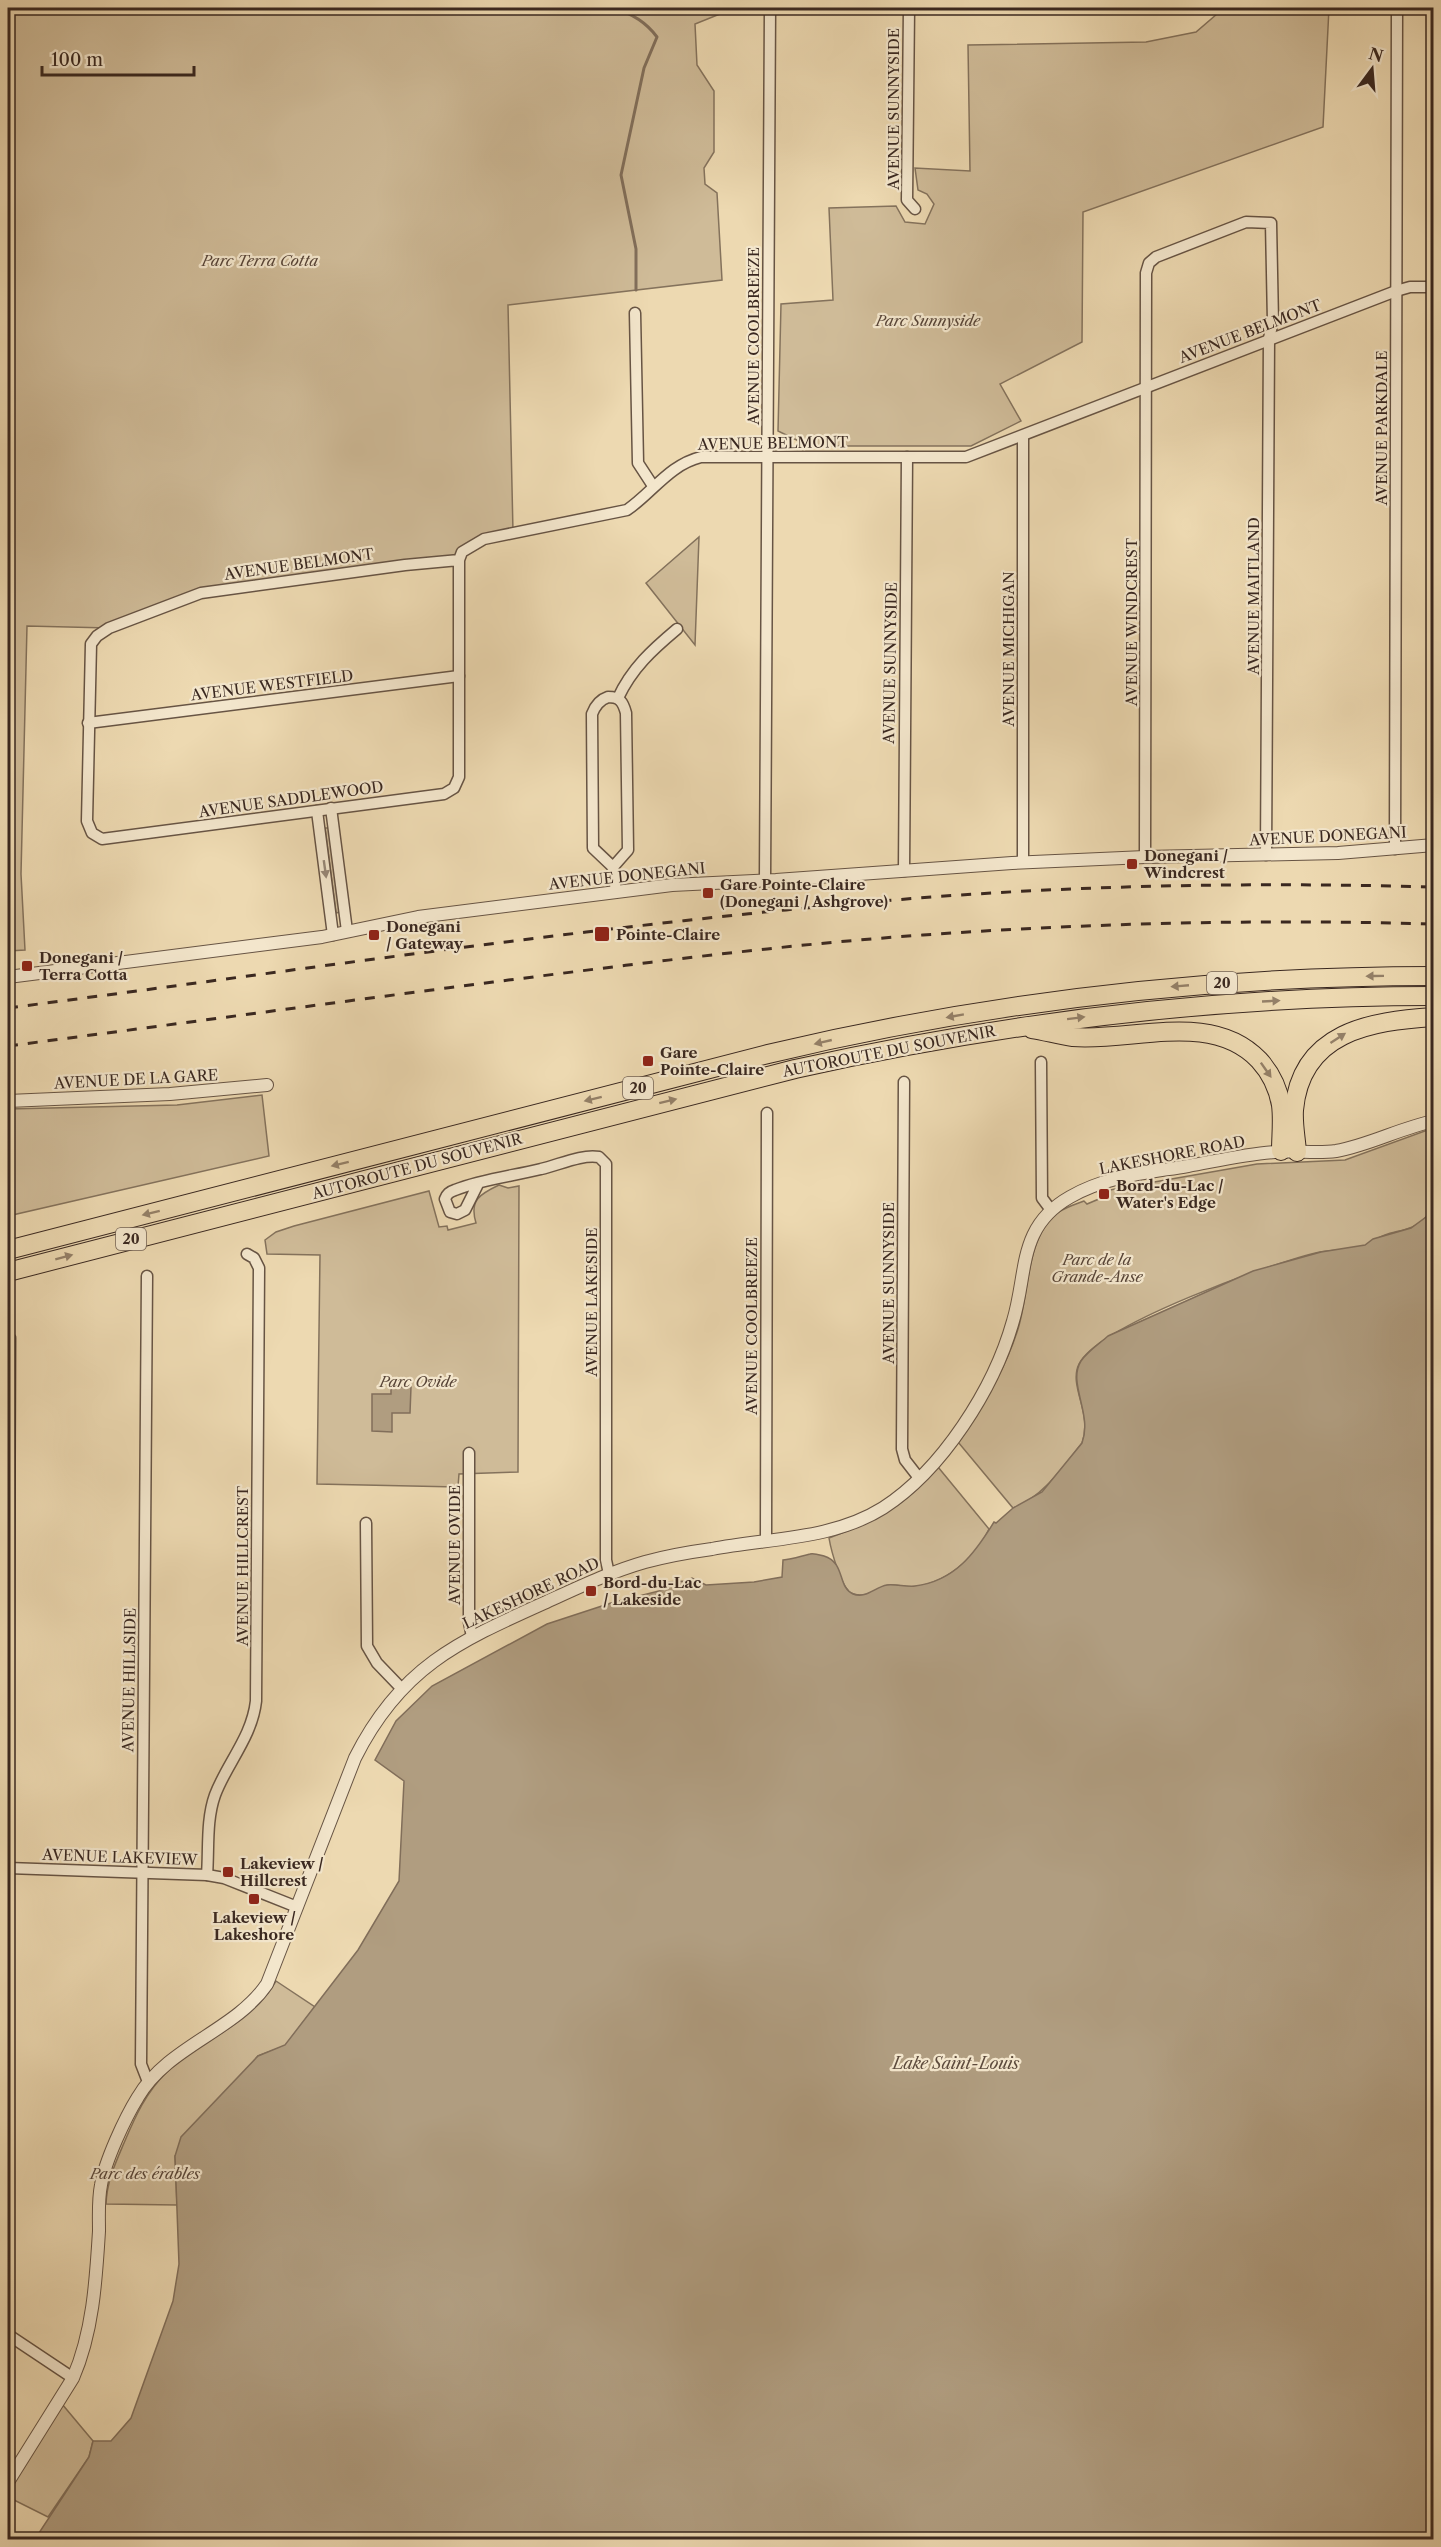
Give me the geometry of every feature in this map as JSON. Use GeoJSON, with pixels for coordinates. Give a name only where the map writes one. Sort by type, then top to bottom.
{"type":"FeatureCollection","features":[{"type":"Feature","properties":{"kind":"highway","name":"AUTOROUTE DU SOUVENIR"},"geometry":{"type":"LineString","coordinates":[[8,1250],[748,1059],[880,1029],[1020,1005],[1159,988],[1328,977],[1434,976]]}},
{"type":"Feature","properties":{"kind":"highway","name":"AUTOROUTE DU SOUVENIR"},"geometry":{"type":"LineString","coordinates":[[8,1272],[795,1069],[900,1046],[1018,1026],[1133,1011],[1242,1002],[1434,996]]}},
{"type":"Feature","properties":{"kind":"highway"},"geometry":{"type":"LineString","coordinates":[[1289,1151],[1298,1092],[1306,1072],[1323,1050],[1343,1034],[1362,1026],[1434,1017]]}},
{"type":"Feature","properties":{"kind":"highway"},"geometry":{"type":"LineString","coordinates":[[1018,1026],[1073,1037],[1195,1032],[1236,1043],[1261,1062],[1276,1087],[1289,1151]]}},
{"type":"Feature","properties":{"kind":"street","name":"AVENUE COOLBREEZE"},"geometry":{"type":"LineString","coordinates":[[765,880],[770,8]]}},
{"type":"Feature","properties":{"kind":"street","name":"AVENUE SUNNYSIDE"},"geometry":{"type":"LineString","coordinates":[[909,8],[907,200],[915,209]]}},
{"type":"Feature","properties":{"kind":"street","name":"AVENUE PARKDALE"},"geometry":{"type":"LineString","coordinates":[[1395,849],[1397,8]]}},
{"type":"Feature","properties":{"kind":"street","name":"AVENUE MAITLAND"},"geometry":{"type":"LineString","coordinates":[[1147,387],[1145,373],[1146,273],[1149,263],[1156,257],[1246,222],[1271,223],[1273,322],[1269,339],[1266,855]]}},
{"type":"Feature","properties":{"kind":"street","name":"AVENUE BELMONT"},"geometry":{"type":"LineString","coordinates":[[91,644],[97,636],[109,628],[201,593],[405,565],[459,560],[462,552],[484,539],[627,510],[643,500],[653,486],[685,461],[701,457],[966,457],[1396,291],[1410,287],[1434,287]]}},
{"type":"Feature","properties":{"kind":"street"},"geometry":{"type":"LineString","coordinates":[[635,312],[638,464],[653,486]]}},
{"type":"Feature","properties":{"kind":"street","name":"AVENUE WINDCREST"},"geometry":{"type":"LineString","coordinates":[[1145,857],[1147,387]]}},
{"type":"Feature","properties":{"kind":"street","name":"AVENUE MICHIGAN"},"geometry":{"type":"LineString","coordinates":[[1023,436],[1023,862]]}},
{"type":"Feature","properties":{"kind":"street","name":"AVENUE SUNNYSIDE"},"geometry":{"type":"LineString","coordinates":[[904,871],[907,457]]}},
{"type":"Feature","properties":{"kind":"street","name":"AVENUE SADDLEWOOD"},"geometry":{"type":"LineString","coordinates":[[91,644],[87,821],[92,833],[102,839],[444,794],[454,788],[459,777],[459,560]]}},
{"type":"Feature","properties":{"kind":"street"},"geometry":{"type":"LineString","coordinates":[[618,698],[631,673],[643,658],[677,629]]}},
{"type":"Feature","properties":{"kind":"street","name":"AVENUE WESTFIELD"},"geometry":{"type":"LineString","coordinates":[[88,723],[459,676]]}},
{"type":"Feature","properties":{"kind":"street"},"geometry":{"type":"LineString","coordinates":[[613,867],[628,850],[626,713],[623,702],[618,698],[608,697],[595,705],[592,714],[594,848],[613,867],[616,892]]}},
{"type":"Feature","properties":{"kind":"street"},"geometry":{"type":"LineString","coordinates":[[331,808],[347,931]]}},
{"type":"Feature","properties":{"kind":"street"},"geometry":{"type":"LineString","coordinates":[[317,811],[333,934]]}},
{"type":"Feature","properties":{"kind":"street","name":"AVENUE DONEGANI"},"geometry":{"type":"LineString","coordinates":[[8,977],[333,934],[427,916],[701,882],[765,880],[1023,862],[1266,855],[1434,845]]}},
{"type":"Feature","properties":{"kind":"street"},"geometry":{"type":"LineString","coordinates":[[1041,1062],[1042,1198],[1051,1210]]}},
{"type":"Feature","properties":{"kind":"street","name":"AVENUE SUNNYSIDE"},"geometry":{"type":"LineString","coordinates":[[904,1082],[902,1449],[908,1464],[920,1478]]}},
{"type":"Feature","properties":{"kind":"street","name":"AVENUE DE LA GARE"},"geometry":{"type":"LineString","coordinates":[[8,1101],[170,1094],[267,1085]]}},
{"type":"Feature","properties":{"kind":"street","name":"AVENUE COOLBREEZE"},"geometry":{"type":"LineString","coordinates":[[766,1540],[767,1113]]}},
{"type":"Feature","properties":{"kind":"street","name":"LAKESHORE ROAD"},"geometry":{"type":"LineString","coordinates":[[8,2482],[73,2378],[86,2340],[95,2283],[101,2183],[127,2117],[148,2082],[187,2049],[259,1997],[271,1977],[355,1758],[374,1723],[402,1689],[434,1660],[472,1637],[609,1574],[657,1559],[766,1540],[810,1535],[866,1517],[893,1500],[920,1478],[955,1435],[987,1383],[1014,1321],[1024,1259],[1029,1243],[1042,1220],[1051,1210],[1085,1189],[1109,1180],[1289,1151],[1341,1150],[1434,1121]]}},
{"type":"Feature","properties":{"kind":"street","name":"AVENUE LAKESIDE"},"geometry":{"type":"LineString","coordinates":[[478,1184],[588,1157],[599,1157],[606,1164],[606,1560],[609,1574]]}},
{"type":"Feature","properties":{"kind":"street","name":"AVENUE HILLCREST"},"geometry":{"type":"LineString","coordinates":[[207,1875],[212,1805],[248,1731],[256,1701],[259,1268],[254,1258],[247,1254]]}},
{"type":"Feature","properties":{"kind":"street","name":"AVENUE HILLSIDE"},"geometry":{"type":"LineString","coordinates":[[147,1276],[141,2064],[148,2082]]}},
{"type":"Feature","properties":{"kind":"street"},"geometry":{"type":"LineString","coordinates":[[8,1819],[10,1338]]}},
{"type":"Feature","properties":{"kind":"street","name":"AVENUE OVIDE"},"geometry":{"type":"LineString","coordinates":[[469,1453],[469,1622],[472,1637]]}},
{"type":"Feature","properties":{"kind":"street"},"geometry":{"type":"LineString","coordinates":[[366,1523],[367,1646],[377,1663],[402,1689]]}},
{"type":"Feature","properties":{"kind":"street","name":"AVENUE LAKEVIEW"},"geometry":{"type":"LineString","coordinates":[[8,1868],[207,1875],[224,1878],[297,1906]]}},
{"type":"Feature","properties":{"kind":"street"},"geometry":{"type":"LineString","coordinates":[[8,2331],[10,2336],[73,2378]]}},
{"type":"Feature","properties":{"kind":"green space","name":"Parc Terra Cotta"},"geometry":{"type":"Polygon","coordinates":[[[8,8],[720,8],[720,14],[695,24],[697,65],[714,91],[714,152],[704,168],[705,184],[717,193],[722,280],[508,305],[513,532],[484,539],[459,560],[201,593],[109,628],[27,626],[21,874],[25,950],[8,951],[8,8]]]}},
{"type":"Feature","properties":{"kind":"green space","name":"Parc Sunnyside"},"geometry":{"type":"Polygon","coordinates":[[[1224,8],[1329,8],[1323,127],[1083,212],[1082,342],[1000,384],[1021,421],[971,446],[809,446],[778,431],[781,304],[833,300],[829,208],[896,206],[905,222],[925,224],[934,204],[927,194],[918,190],[915,168],[970,171],[968,45],[1146,42],[1196,32],[1224,8]]]}},
{"type":"Feature","properties":{"kind":"green space"},"geometry":{"type":"Polygon","coordinates":[[[699,537],[695,645],[646,583],[699,537]]]}},
{"type":"Feature","properties":{"kind":"green space"},"geometry":{"type":"Polygon","coordinates":[[[325,828],[329,828],[340,912],[336,913],[325,828]]]}},
{"type":"Feature","properties":{"kind":"green space"},"geometry":{"type":"Polygon","coordinates":[[[262,1095],[269,1156],[8,1216],[8,1109],[177,1105],[262,1095]]]}},
{"type":"Feature","properties":{"kind":"green space","name":"Parc de la Grande-Anse"},"geometry":{"type":"Polygon","coordinates":[[[1433,1128],[1435,1175],[1433,1200],[1426,1217],[1417,1225],[1385,1235],[1360,1248],[1331,1250],[1297,1258],[1189,1297],[1118,1331],[1093,1348],[1079,1364],[1076,1372],[1085,1421],[1082,1443],[1051,1481],[1024,1503],[1013,1508],[958,1442],[984,1403],[1006,1361],[1021,1318],[1034,1251],[1048,1223],[1059,1212],[1084,1201],[1087,1204],[1106,1196],[1105,1191],[1120,1188],[1257,1164],[1345,1160],[1433,1128]]]}},
{"type":"Feature","properties":{"kind":"green space","name":"Parc Ovide"},"geometry":{"type":"Polygon","coordinates":[[[499,1185],[508,1188],[519,1186],[518,1472],[459,1474],[458,1487],[317,1484],[320,1255],[267,1254],[265,1240],[276,1232],[294,1226],[429,1191],[439,1227],[447,1226],[448,1230],[476,1223],[475,1203],[486,1192],[499,1185]]]}},
{"type":"Feature","properties":{"kind":"green space"},"geometry":{"type":"Polygon","coordinates":[[[938,1467],[989,1529],[983,1540],[958,1568],[936,1581],[912,1587],[888,1585],[864,1595],[851,1593],[840,1576],[829,1538],[889,1511],[926,1481],[938,1467]]]}},
{"type":"Feature","properties":{"kind":"green space","name":"Parc des érables"},"geometry":{"type":"Polygon","coordinates":[[[276,1981],[315,2007],[285,2046],[258,2056],[175,2156],[177,2205],[106,2204],[110,2180],[118,2158],[137,2114],[153,2088],[181,2060],[252,2010],[276,1981]]]}},
{"type":"Feature","properties":{"kind":"green space"},"geometry":{"type":"Polygon","coordinates":[[[62,2404],[93,2441],[89,2457],[48,2517],[8,2497],[8,2487],[62,2404]]]}},
{"type":"Feature","properties":{"kind":"water","name":"Lake Saint-Louis"},"geometry":{"type":"Polygon","coordinates":[[[1433,1203],[1433,2539],[35,2539],[89,2457],[93,2441],[111,2441],[131,2418],[173,2301],[179,2264],[175,2156],[181,2137],[258,2056],[285,2045],[358,1950],[399,1881],[404,1781],[375,1760],[396,1721],[432,1686],[547,1624],[611,1603],[663,1590],[665,1582],[686,1581],[692,1578],[706,1585],[754,1582],[782,1577],[783,1560],[812,1554],[831,1559],[839,1569],[848,1591],[858,1595],[887,1585],[915,1586],[942,1578],[953,1572],[971,1555],[994,1522],[996,1523],[1013,1508],[1042,1492],[1082,1443],[1085,1421],[1078,1389],[1077,1370],[1084,1357],[1108,1336],[1253,1271],[1321,1252],[1365,1245],[1373,1239],[1411,1228],[1426,1217],[1433,1203]]]}},
{"type":"Feature","properties":{"kind":"water"},"geometry":{"type":"Polygon","coordinates":[[[391,1387],[411,1387],[410,1413],[392,1413],[392,1432],[372,1431],[372,1394],[391,1394],[391,1387]]]}},
{"type":"Feature","properties":{"kind":"waterway"},"geometry":{"type":"LineString","coordinates":[[613,8],[638,19],[657,37],[644,68],[621,175],[636,249],[636,290]]}},
{"type":"Feature","properties":{"kind":"railway"},"geometry":{"type":"LineString","coordinates":[[8,1008],[561,935],[894,900],[1029,891],[1164,886],[1434,887]]}},
{"type":"Feature","properties":{"kind":"railway"},"geometry":{"type":"LineString","coordinates":[[8,1046],[600,968],[869,939],[986,931],[1178,923],[1434,924]]}},
{"type":"Feature","properties":{"kind":"place","name":"Donegani / Windcrest"},"geometry":{"type":"Point","coordinates":[1132,864]}},
{"type":"Feature","properties":{"kind":"place","name":"Gare Pointe-Claire (Donegani / Ashgrove)"},"geometry":{"type":"Point","coordinates":[708,893]}},
{"type":"Feature","properties":{"kind":"place","name":"Pointe-Claire"},"geometry":{"type":"Point","coordinates":[602,934]}},
{"type":"Feature","properties":{"kind":"place","name":"Donegani / Gateway"},"geometry":{"type":"Point","coordinates":[374,935]}},
{"type":"Feature","properties":{"kind":"place","name":"Donegani / Terra Cotta"},"geometry":{"type":"Point","coordinates":[27,966]}},
{"type":"Feature","properties":{"kind":"place","name":"Gare Pointe-Claire"},"geometry":{"type":"Point","coordinates":[648,1061]}},
{"type":"Feature","properties":{"kind":"place","name":"Bord-du-Lac / Water's Edge"},"geometry":{"type":"Point","coordinates":[1104,1194]}},
{"type":"Feature","properties":{"kind":"place","name":"Bord-du-Lac / Lakeside"},"geometry":{"type":"Point","coordinates":[591,1591]}},
{"type":"Feature","properties":{"kind":"place","name":"Lakeview / Hillcrest"},"geometry":{"type":"Point","coordinates":[228,1872]}},
{"type":"Feature","properties":{"kind":"place","name":"Lakeview / Lakeshore"},"geometry":{"type":"Point","coordinates":[254,1899]}}]}
